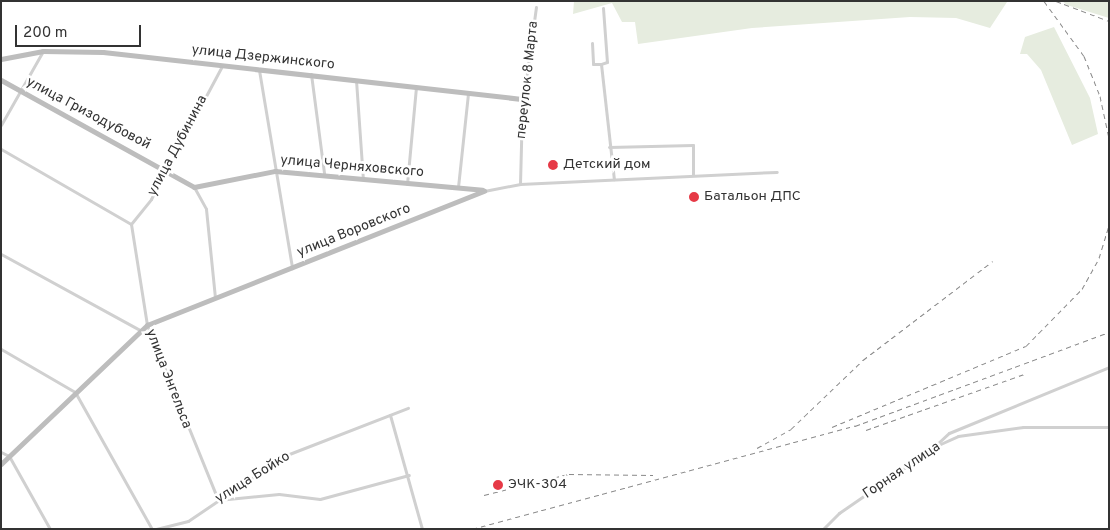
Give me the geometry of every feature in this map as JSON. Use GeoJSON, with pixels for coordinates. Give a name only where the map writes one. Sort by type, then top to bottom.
{"type":"FeatureCollection","features":[{"type":"Feature","properties":{"kind":"street","name":"переулок 8 Марта"},"geometry":{"type":"LineString","coordinates":[[520,184],[523,99],[536,7]]}},
{"type":"Feature","properties":{"kind":"street"},"geometry":{"type":"LineString","coordinates":[[592,43],[593,64],[607,62],[603,8]]}},
{"type":"Feature","properties":{"kind":"street","name":"улица Дзержинского"},"geometry":{"type":"LineString","coordinates":[[1,60],[43,51],[103,52],[523,99]]}},
{"type":"Feature","properties":{"kind":"street"},"geometry":{"type":"LineString","coordinates":[[1,124],[22,93],[43,51]]}},
{"type":"Feature","properties":{"kind":"street"},"geometry":{"type":"LineString","coordinates":[[601,64],[614,179]]}},
{"type":"Feature","properties":{"kind":"street","name":"улица Дубинина"},"geometry":{"type":"LineString","coordinates":[[131,224],[151,199],[164,169],[222,66]]}},
{"type":"Feature","properties":{"kind":"street"},"geometry":{"type":"LineString","coordinates":[[259,70],[292,268]]}},
{"type":"Feature","properties":{"kind":"street"},"geometry":{"type":"LineString","coordinates":[[311,74],[324,173]]}},
{"type":"Feature","properties":{"kind":"street","name":"улица Гризодубовой"},"geometry":{"type":"LineString","coordinates":[[1,80],[164,169]]}},
{"type":"Feature","properties":{"kind":"street"},"geometry":{"type":"LineString","coordinates":[[356,80],[364,179]]}},
{"type":"Feature","properties":{"kind":"street"},"geometry":{"type":"LineString","coordinates":[[407,184],[416,86]]}},
{"type":"Feature","properties":{"kind":"street"},"geometry":{"type":"LineString","coordinates":[[458,188],[468,93]]}},
{"type":"Feature","properties":{"kind":"street"},"geometry":{"type":"LineString","coordinates":[[609,147],[693,145],[694,174]]}},
{"type":"Feature","properties":{"kind":"street"},"geometry":{"type":"LineString","coordinates":[[1,149],[131,224]]}},
{"type":"Feature","properties":{"kind":"street"},"geometry":{"type":"LineString","coordinates":[[164,169],[194,187],[206,209],[215,297]]}},
{"type":"Feature","properties":{"kind":"street","name":"улица Черняховского"},"geometry":{"type":"LineString","coordinates":[[194,187],[275,171],[324,173],[407,184],[484,190]]}},
{"type":"Feature","properties":{"kind":"street","name":"улица Воровского"},"geometry":{"type":"LineString","coordinates":[[1,464],[147,325],[484,190],[520,184],[694,174],[777,172]]}},
{"type":"Feature","properties":{"kind":"street","name":"улица Энгельса"},"geometry":{"type":"LineString","coordinates":[[131,224],[147,325],[218,500]]}},
{"type":"Feature","properties":{"kind":"street"},"geometry":{"type":"LineString","coordinates":[[1,254],[140,330]]}},
{"type":"Feature","properties":{"kind":"street"},"geometry":{"type":"LineString","coordinates":[[1,349],[75,392],[152,529]]}},
{"type":"Feature","properties":{"kind":"street"},"geometry":{"type":"LineString","coordinates":[[936,446],[949,432],[1109,367]]}},
{"type":"Feature","properties":{"kind":"street","name":"улица Бойко"},"geometry":{"type":"LineString","coordinates":[[156,529],[188,521],[284,456],[408,408]]}},
{"type":"Feature","properties":{"kind":"street"},"geometry":{"type":"LineString","coordinates":[[390,415],[409,475],[422,529]]}},
{"type":"Feature","properties":{"kind":"street","name":"Горная улица"},"geometry":{"type":"LineString","coordinates":[[823,529],[839,513],[936,446],[958,436],[1022,427],[1109,427]]}},
{"type":"Feature","properties":{"kind":"street"},"geometry":{"type":"LineString","coordinates":[[1,452],[9,456],[50,529]]}},
{"type":"Feature","properties":{"kind":"street"},"geometry":{"type":"LineString","coordinates":[[218,500],[279,494],[320,499],[409,475]]}},
{"type":"Feature","properties":{"kind":"shaded area"},"geometry":{"type":"Polygon","coordinates":[[[574,1],[1007,2],[990,28],[956,18],[910,17],[752,28],[638,44],[635,22],[622,22],[612,3],[573,14],[574,1]]]}},
{"type":"Feature","properties":{"kind":"shaded area"},"geometry":{"type":"Polygon","coordinates":[[[1062,1],[1109,1],[1109,18],[1067,5],[1062,1]]]}},
{"type":"Feature","properties":{"kind":"shaded area"},"geometry":{"type":"Polygon","coordinates":[[[1054,27],[1090,98],[1098,134],[1072,145],[1041,70],[1027,54],[1020,54],[1025,37],[1054,27]]]}},
{"type":"Feature","properties":{"kind":"railway"},"geometry":{"type":"LineString","coordinates":[[1044,1],[1084,56],[1100,96],[1109,138]]}},
{"type":"Feature","properties":{"kind":"railway"},"geometry":{"type":"LineString","coordinates":[[1056,1],[1109,21]]}},
{"type":"Feature","properties":{"kind":"railway"},"geometry":{"type":"LineString","coordinates":[[832,427],[1026,346],[1082,289],[1099,258],[1109,226]]}},
{"type":"Feature","properties":{"kind":"railway"},"geometry":{"type":"LineString","coordinates":[[757,448],[791,429],[863,360],[993,261]]}},
{"type":"Feature","properties":{"kind":"railway"},"geometry":{"type":"LineString","coordinates":[[472,529],[855,426],[1109,332]]}},
{"type":"Feature","properties":{"kind":"railway"},"geometry":{"type":"LineString","coordinates":[[866,430],[1024,374]]}},
{"type":"Feature","properties":{"kind":"railway"},"geometry":{"type":"LineString","coordinates":[[484,495],[569,474],[653,475]]}},
{"type":"Feature","properties":{"kind":"place","name":"Детский дом"},"geometry":{"type":"Point","coordinates":[553,165]}},
{"type":"Feature","properties":{"kind":"place","name":"Батальон ДПС"},"geometry":{"type":"Point","coordinates":[694,197]}},
{"type":"Feature","properties":{"kind":"place","name":"ЭЧК-304"},"geometry":{"type":"Point","coordinates":[498,485]}}]}
